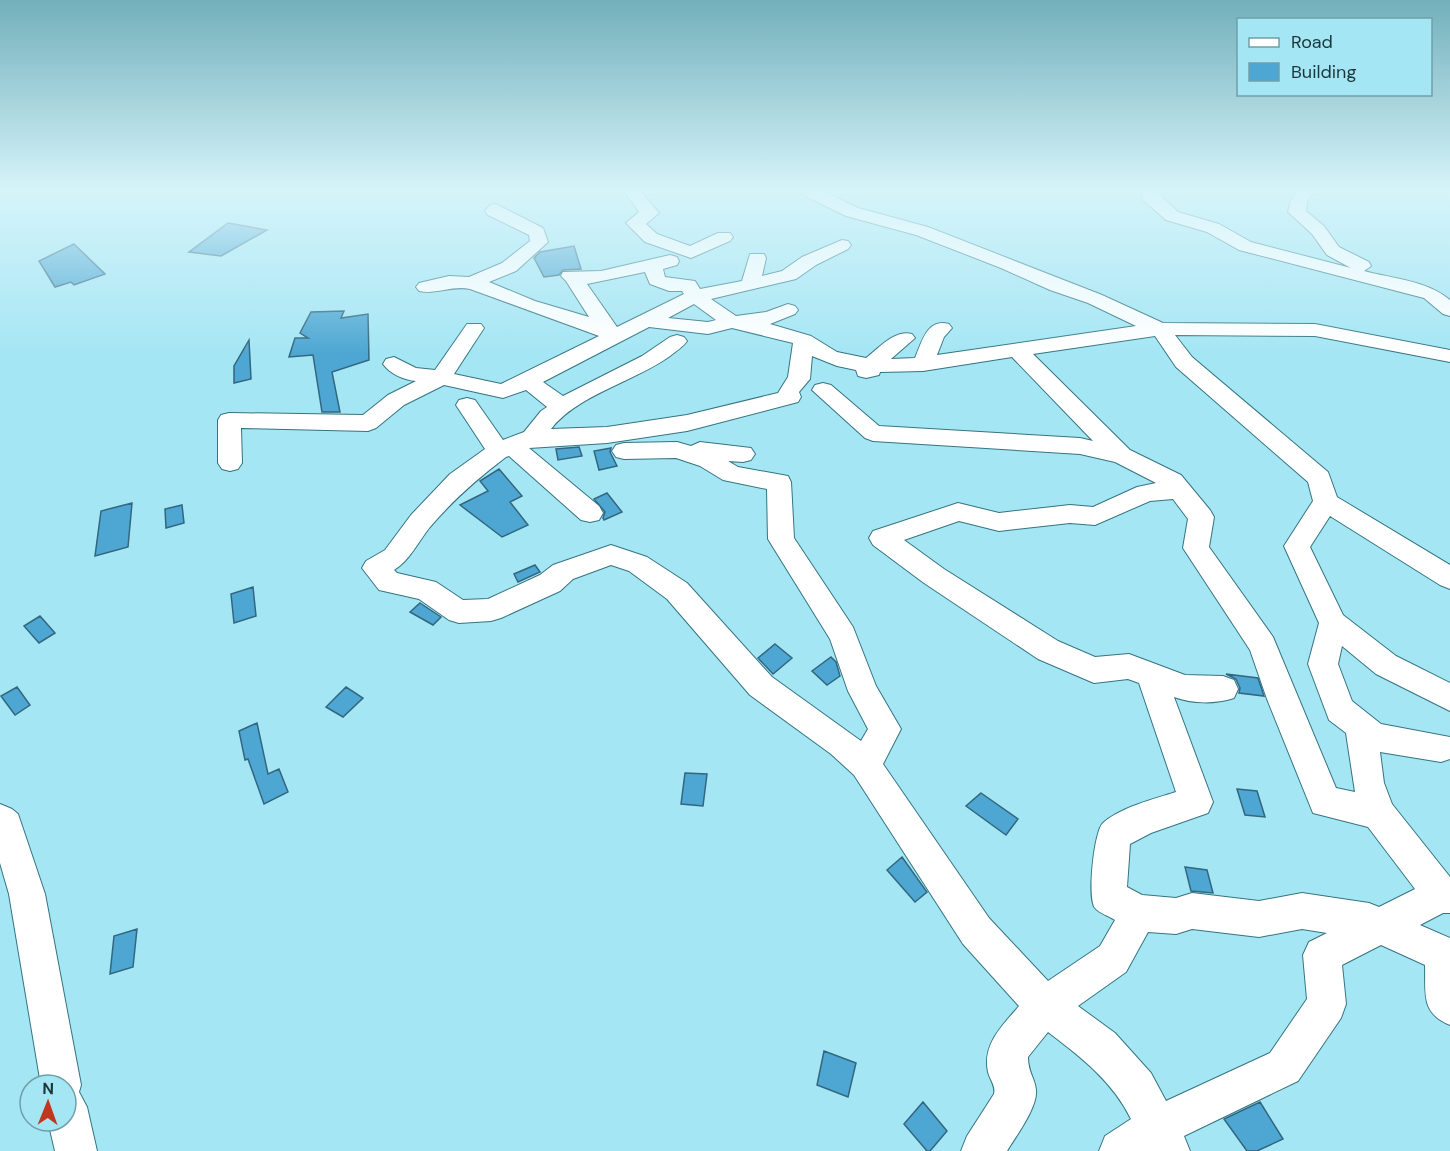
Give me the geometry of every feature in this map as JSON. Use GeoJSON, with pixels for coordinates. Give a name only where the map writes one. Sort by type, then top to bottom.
{"type":"FeatureCollection","features":[{"type":"Feature","properties":{"kind":"street"},"geometry":{"type":"LineString","coordinates":[[471,283],[509,267],[535,246]]}},
{"type":"Feature","properties":{"kind":"street"},"geometry":{"type":"LineString","coordinates":[[672,246],[691,253]]}},
{"type":"Feature","properties":{"kind":"street"},"geometry":{"type":"LineString","coordinates":[[614,337],[572,277],[584,280],[611,276],[634,268],[653,267],[706,246]]}},
{"type":"Feature","properties":{"kind":"street"},"geometry":{"type":"LineString","coordinates":[[394,364],[411,374],[503,391],[528,381],[695,296],[789,275],[809,261],[841,246]]}},
{"type":"Feature","properties":{"kind":"street"},"geometry":{"type":"LineString","coordinates":[[960,246],[1057,286],[1095,299],[1115,310],[1160,328],[1184,362],[1319,478],[1326,502],[1450,578]]}},
{"type":"Feature","properties":{"kind":"street"},"geometry":{"type":"LineString","coordinates":[[1245,246],[1431,294]]}},
{"type":"Feature","properties":{"kind":"street"},"geometry":{"type":"LineString","coordinates":[[1329,246],[1333,251],[1372,272],[1431,294],[1450,310]]}},
{"type":"Feature","properties":{"kind":"street"},"geometry":{"type":"LineString","coordinates":[[750,285],[757,258]]}},
{"type":"Feature","properties":{"kind":"street"},"geometry":{"type":"LineString","coordinates":[[653,267],[657,280],[669,285],[688,285],[695,296],[732,322],[804,340],[814,350],[836,359],[888,367],[1018,351],[1160,328],[1315,330],[1450,356]]}},
{"type":"Feature","properties":{"kind":"street"},"geometry":{"type":"LineString","coordinates":[[426,287],[446,281],[471,283],[528,305],[595,324],[649,361]]}},
{"type":"Feature","properties":{"kind":"street"},"geometry":{"type":"LineString","coordinates":[[645,322],[708,328],[732,322],[770,318],[788,310]]}},
{"type":"Feature","properties":{"kind":"street"},"geometry":{"type":"LineString","coordinates":[[230,463],[229,420],[368,423],[396,400],[441,378],[474,328]]}},
{"type":"Feature","properties":{"kind":"street"},"geometry":{"type":"LineString","coordinates":[[923,364],[935,334],[942,328]]}},
{"type":"Feature","properties":{"kind":"street"},"geometry":{"type":"LineString","coordinates":[[872,364],[905,338]]}},
{"type":"Feature","properties":{"kind":"street"},"geometry":{"type":"LineString","coordinates":[[514,445],[607,435],[687,423],[790,397],[788,391],[799,379],[804,340]]}},
{"type":"Feature","properties":{"kind":"street"},"geometry":{"type":"LineString","coordinates":[[677,341],[649,361],[562,407],[514,445],[459,480],[420,522],[394,557],[375,568],[389,582],[426,590],[459,612],[491,610],[550,583],[563,572],[611,555],[638,564],[677,591],[761,686],[842,744],[865,765],[976,931],[1045,1006],[1101,1047],[1137,1088],[1163,1139]]}},
{"type":"Feature","properties":{"kind":"street"},"geometry":{"type":"LineString","coordinates":[[1018,351],[1058,394],[1122,456]]}},
{"type":"Feature","properties":{"kind":"street"},"geometry":{"type":"LineString","coordinates":[[847,377],[872,370],[872,364]]}},
{"type":"Feature","properties":{"kind":"street"},"geometry":{"type":"LineString","coordinates":[[528,381],[562,407]]}},
{"type":"Feature","properties":{"kind":"street"},"geometry":{"type":"LineString","coordinates":[[823,390],[873,433],[1080,446],[1122,456],[1172,482],[1201,517],[1196,548],[1263,646],[1282,699],[1325,802],[1378,813]]}},
{"type":"Feature","properties":{"kind":"street"},"geometry":{"type":"LineString","coordinates":[[466,405],[590,513]]}},
{"type":"Feature","properties":{"kind":"street"},"geometry":{"type":"LineString","coordinates":[[677,450],[708,460],[732,474],[779,482],[781,539],[843,635],[863,691],[885,729],[865,765]]}},
{"type":"Feature","properties":{"kind":"street"},"geometry":{"type":"LineString","coordinates":[[624,452],[677,450],[743,454]]}},
{"type":"Feature","properties":{"kind":"street"},"geometry":{"type":"LineString","coordinates":[[1179,490],[1146,494],[1095,516],[1070,514],[999,522],[958,512],[882,538],[934,576],[1048,650],[1094,670],[1129,666],[1184,688],[1223,689]]}},
{"type":"Feature","properties":{"kind":"street"},"geometry":{"type":"LineString","coordinates":[[1326,502],[1297,546],[1333,624],[1386,664],[1450,698]]}},
{"type":"Feature","properties":{"kind":"street"},"geometry":{"type":"LineString","coordinates":[[1333,624],[1323,664],[1340,710],[1374,738],[1441,748]]}},
{"type":"Feature","properties":{"kind":"street"},"geometry":{"type":"LineString","coordinates":[[1151,675],[1196,802],[1143,819],[1114,835],[1108,896],[1139,913],[1176,916],[1192,911],[1259,919],[1302,911],[1369,921],[1443,954],[1445,999],[1450,1006]]}},
{"type":"Feature","properties":{"kind":"street"},"geometry":{"type":"LineString","coordinates":[[1120,1151],[1163,1139],[1284,1067],[1327,1004],[1322,955],[1445,895],[1378,813],[1368,783],[1361,727]]}},
{"type":"Feature","properties":{"kind":"street"},"geometry":{"type":"LineString","coordinates":[[0,820],[6,826],[27,894],[59,1073]]}},
{"type":"Feature","properties":{"kind":"street"},"geometry":{"type":"LineString","coordinates":[[982,1151],[1013,1103],[1016,1090],[1008,1071],[1008,1050],[1045,1006],[1113,959],[1139,913]]}},
{"type":"Feature","properties":{"kind":"street"},"geometry":{"type":"LineString","coordinates":[[72,1133],[76,1151]]}},
{"type":"Feature","properties":{"kind":"building"},"geometry":{"type":"Polygon","coordinates":[[[70,246],[76,246],[105,274],[74,285],[71,282],[55,287],[39,261],[70,246]]]}},
{"type":"Feature","properties":{"kind":"building"},"geometry":{"type":"Polygon","coordinates":[[[197,246],[239,246],[221,256],[189,252],[197,246]]]}},
{"type":"Feature","properties":{"kind":"building"},"geometry":{"type":"Polygon","coordinates":[[[574,246],[581,269],[563,270],[559,275],[544,277],[534,258],[540,252],[574,246]]]}},
{"type":"Feature","properties":{"kind":"building"},"geometry":{"type":"Polygon","coordinates":[[[344,311],[341,318],[368,314],[369,360],[332,372],[340,412],[322,412],[313,355],[289,357],[295,338],[308,338],[300,333],[311,312],[344,311]]]}},
{"type":"Feature","properties":{"kind":"building"},"geometry":{"type":"Polygon","coordinates":[[[249,340],[251,379],[234,383],[234,366],[249,340]]]}},
{"type":"Feature","properties":{"kind":"building"},"geometry":{"type":"Polygon","coordinates":[[[579,447],[582,456],[558,460],[556,449],[579,447]]]}},
{"type":"Feature","properties":{"kind":"building"},"geometry":{"type":"Polygon","coordinates":[[[611,448],[610,452],[617,466],[599,470],[594,451],[611,448]]]}},
{"type":"Feature","properties":{"kind":"building"},"geometry":{"type":"Polygon","coordinates":[[[499,469],[522,496],[510,502],[528,525],[502,537],[460,505],[488,491],[480,481],[499,469]]]}},
{"type":"Feature","properties":{"kind":"building"},"geometry":{"type":"Polygon","coordinates":[[[607,493],[622,512],[604,520],[605,512],[594,499],[607,493]]]}},
{"type":"Feature","properties":{"kind":"building"},"geometry":{"type":"Polygon","coordinates":[[[132,503],[128,547],[95,556],[101,511],[132,503]]]}},
{"type":"Feature","properties":{"kind":"building"},"geometry":{"type":"Polygon","coordinates":[[[182,505],[184,523],[166,528],[165,509],[182,505]]]}},
{"type":"Feature","properties":{"kind":"building"},"geometry":{"type":"Polygon","coordinates":[[[535,565],[540,572],[518,582],[514,574],[535,565]]]}},
{"type":"Feature","properties":{"kind":"building"},"geometry":{"type":"Polygon","coordinates":[[[253,587],[256,616],[234,623],[231,594],[253,587]]]}},
{"type":"Feature","properties":{"kind":"building"},"geometry":{"type":"Polygon","coordinates":[[[420,603],[441,617],[433,625],[410,612],[420,603]]]}},
{"type":"Feature","properties":{"kind":"building"},"geometry":{"type":"Polygon","coordinates":[[[40,616],[55,633],[39,643],[24,626],[40,616]]]}},
{"type":"Feature","properties":{"kind":"building"},"geometry":{"type":"Polygon","coordinates":[[[775,644],[792,658],[773,674],[758,658],[775,644]]]}},
{"type":"Feature","properties":{"kind":"building"},"geometry":{"type":"Polygon","coordinates":[[[831,657],[836,662],[840,676],[827,685],[812,671],[831,657]]]}},
{"type":"Feature","properties":{"kind":"building"},"geometry":{"type":"Polygon","coordinates":[[[1226,674],[1258,678],[1264,696],[1239,693],[1240,688],[1236,679],[1226,674]]]}},
{"type":"Feature","properties":{"kind":"building"},"geometry":{"type":"Polygon","coordinates":[[[17,687],[30,705],[15,715],[1,696],[17,687]]]}},
{"type":"Feature","properties":{"kind":"building"},"geometry":{"type":"Polygon","coordinates":[[[346,687],[363,698],[343,717],[326,707],[346,687]]]}},
{"type":"Feature","properties":{"kind":"building"},"geometry":{"type":"Polygon","coordinates":[[[257,723],[268,774],[279,769],[288,792],[264,804],[248,759],[245,760],[239,731],[257,723]]]}},
{"type":"Feature","properties":{"kind":"building"},"geometry":{"type":"Polygon","coordinates":[[[685,773],[707,774],[703,806],[681,804],[685,773]]]}},
{"type":"Feature","properties":{"kind":"building"},"geometry":{"type":"Polygon","coordinates":[[[1237,789],[1257,791],[1265,817],[1245,815],[1237,789]]]}},
{"type":"Feature","properties":{"kind":"building"},"geometry":{"type":"Polygon","coordinates":[[[981,793],[1018,819],[1006,835],[966,806],[981,793]]]}},
{"type":"Feature","properties":{"kind":"building"},"geometry":{"type":"Polygon","coordinates":[[[902,857],[927,892],[915,902],[887,870],[902,857]]]}},
{"type":"Feature","properties":{"kind":"building"},"geometry":{"type":"Polygon","coordinates":[[[1185,867],[1207,870],[1213,893],[1191,891],[1185,867]]]}},
{"type":"Feature","properties":{"kind":"building"},"geometry":{"type":"Polygon","coordinates":[[[137,929],[133,967],[110,974],[114,936],[137,929]]]}},
{"type":"Feature","properties":{"kind":"building"},"geometry":{"type":"Polygon","coordinates":[[[824,1051],[856,1063],[848,1097],[817,1085],[824,1051]]]}},
{"type":"Feature","properties":{"kind":"building"},"geometry":{"type":"Polygon","coordinates":[[[923,1102],[947,1131],[930,1151],[927,1151],[904,1124],[923,1102]]]}},
{"type":"Feature","properties":{"kind":"building"},"geometry":{"type":"Polygon","coordinates":[[[1260,1102],[1283,1139],[1257,1151],[1247,1151],[1224,1119],[1260,1102]]]}}]}
